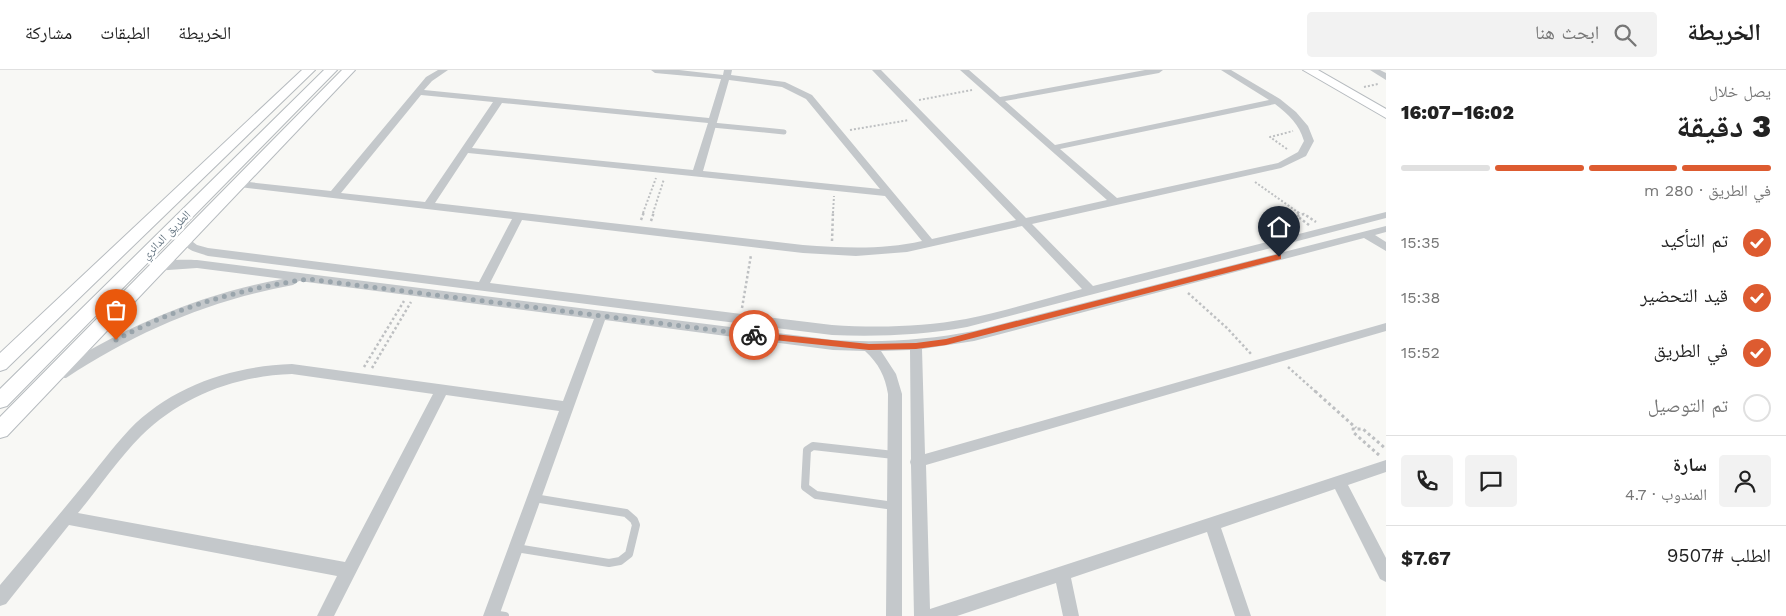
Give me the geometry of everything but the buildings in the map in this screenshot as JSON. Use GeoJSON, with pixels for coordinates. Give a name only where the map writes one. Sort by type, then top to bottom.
{"type":"FeatureCollection","features":[{"type":"Feature","properties":{"kind":"main road"},"geometry":{"type":"LineString","coordinates":[[1309,70],[1381,107]]}},
{"type":"Feature","properties":{"kind":"main road"},"geometry":{"type":"LineString","coordinates":[[1324,70],[1358,89],[1381,107]]}},
{"type":"Feature","properties":{"kind":"main road"},"geometry":{"type":"LineString","coordinates":[[308,71],[340,72]]}},
{"type":"Feature","properties":{"kind":"main road","name":"الطريق الدائري"},"geometry":{"type":"LineString","coordinates":[[0,364],[308,71]]}},
{"type":"Feature","properties":{"kind":"main road"},"geometry":{"type":"LineString","coordinates":[[0,430],[239,184],[340,72]]}},
{"type":"Feature","properties":{"kind":"main road","name":"الطريق الدائري"},"geometry":{"type":"LineString","coordinates":[[0,400],[194,206],[340,72]]}},
{"type":"Feature","properties":{"kind":"main road"},"geometry":{"type":"LineString","coordinates":[[194,206],[215,209]]}},
{"type":"Feature","properties":{"kind":"street"},"geometry":{"type":"LineString","coordinates":[[334,194],[429,79],[444,70]]}},
{"type":"Feature","properties":{"kind":"street"},"geometry":{"type":"LineString","coordinates":[[655,70],[727,73],[770,82],[798,91],[817,105],[930,243]]}},
{"type":"Feature","properties":{"kind":"street"},"geometry":{"type":"LineString","coordinates":[[876,70],[1091,291]]}},
{"type":"Feature","properties":{"kind":"street"},"geometry":{"type":"LineString","coordinates":[[964,70],[1115,202]]}},
{"type":"Feature","properties":{"kind":"street"},"geometry":{"type":"LineString","coordinates":[[999,100],[1159,70]]}},
{"type":"Feature","properties":{"kind":"street"},"geometry":{"type":"LineString","coordinates":[[239,184],[753,243],[832,251],[882,251],[930,243],[1244,174],[1282,165],[1300,158],[1310,145],[1307,129],[1290,110],[1225,70]]}},
{"type":"Feature","properties":{"kind":"street"},"geometry":{"type":"LineString","coordinates":[[1374,70],[1386,76]]}},
{"type":"Feature","properties":{"kind":"street"},"geometry":{"type":"LineString","coordinates":[[697,174],[727,73]]}},
{"type":"Feature","properties":{"kind":"street"},"geometry":{"type":"LineString","coordinates":[[418,92],[712,123]]}},
{"type":"Feature","properties":{"kind":"street"},"geometry":{"type":"LineString","coordinates":[[428,206],[499,100]]}},
{"type":"Feature","properties":{"kind":"street"},"geometry":{"type":"LineString","coordinates":[[1052,148],[1277,101]]}},
{"type":"Feature","properties":{"kind":"street"},"geometry":{"type":"LineString","coordinates":[[465,150],[889,193]]}},
{"type":"Feature","properties":{"kind":"street"},"geometry":{"type":"LineString","coordinates":[[185,240],[193,248],[208,252],[740,319],[860,332],[915,330],[967,323],[1386,215]]}},
{"type":"Feature","properties":{"kind":"street"},"geometry":{"type":"LineString","coordinates":[[482,287],[519,216]]}},
{"type":"Feature","properties":{"kind":"street"},"geometry":{"type":"LineString","coordinates":[[158,268],[179,264],[197,264],[833,345],[869,347],[916,346],[974,336],[1386,229]]}},
{"type":"Feature","properties":{"kind":"street"},"geometry":{"type":"LineString","coordinates":[[1365,234],[1386,247]]}},
{"type":"Feature","properties":{"kind":"street"},"geometry":{"type":"LineString","coordinates":[[1196,264],[1210,275]]}},
{"type":"Feature","properties":{"kind":"street"},"geometry":{"type":"LineString","coordinates":[[42,387],[86,357],[131,332],[176,312],[265,285],[308,279]]}},
{"type":"Feature","properties":{"kind":"street"},"geometry":{"type":"LineString","coordinates":[[537,307],[542,294]]}},
{"type":"Feature","properties":{"kind":"street"},"geometry":{"type":"LineString","coordinates":[[496,615],[516,548],[601,315]]}},
{"type":"Feature","properties":{"kind":"street"},"geometry":{"type":"LineString","coordinates":[[917,462],[1386,327]]}},
{"type":"Feature","properties":{"kind":"street"},"geometry":{"type":"LineString","coordinates":[[916,346],[917,462],[922,616]]}},
{"type":"Feature","properties":{"kind":"street"},"geometry":{"type":"LineString","coordinates":[[869,347],[883,359],[890,370],[893,383],[894,616]]}},
{"type":"Feature","properties":{"kind":"street"},"geometry":{"type":"LineString","coordinates":[[0,598],[135,433],[154,415],[176,400],[223,378],[271,368],[292,369],[567,407]]}},
{"type":"Feature","properties":{"kind":"street"},"geometry":{"type":"LineString","coordinates":[[325,616],[442,390]]}},
{"type":"Feature","properties":{"kind":"street"},"geometry":{"type":"LineString","coordinates":[[933,616],[1386,466]]}},
{"type":"Feature","properties":{"kind":"street"},"geometry":{"type":"LineString","coordinates":[[1339,483],[1386,574]]}},
{"type":"Feature","properties":{"kind":"street"},"geometry":{"type":"LineString","coordinates":[[66,518],[348,570]]}},
{"type":"Feature","properties":{"kind":"street"},"geometry":{"type":"LineString","coordinates":[[1212,524],[1243,616]]}},
{"type":"Feature","properties":{"kind":"street"},"geometry":{"type":"LineString","coordinates":[[1062,574],[1071,616]]}},
{"type":"Feature","properties":{"kind":"lane"},"geometry":{"type":"LineString","coordinates":[[712,123],[784,132]]}},
{"type":"Feature","properties":{"kind":"lane"},"geometry":{"type":"LineString","coordinates":[[894,455],[813,446],[807,450],[805,487],[816,495],[894,506]]}},
{"type":"Feature","properties":{"kind":"lane"},"geometry":{"type":"LineString","coordinates":[[516,548],[609,563],[620,561],[629,554],[636,525],[634,520],[626,513],[534,498]]}},
{"type":"Feature","properties":{"kind":"path"},"geometry":{"type":"LineString","coordinates":[[1358,89],[1386,83]]}},
{"type":"Feature","properties":{"kind":"path"},"geometry":{"type":"LineString","coordinates":[[907,102],[984,88]]}},
{"type":"Feature","properties":{"kind":"path"},"geometry":{"type":"LineString","coordinates":[[839,133],[922,117]]}},
{"type":"Feature","properties":{"kind":"path"},"geometry":{"type":"LineString","coordinates":[[1300,158],[1270,137],[1307,129]]}},
{"type":"Feature","properties":{"kind":"path"},"geometry":{"type":"LineString","coordinates":[[642,230],[663,170]]}},
{"type":"Feature","properties":{"kind":"path"},"geometry":{"type":"LineString","coordinates":[[642,230],[663,170]]}},
{"type":"Feature","properties":{"kind":"path"},"geometry":{"type":"LineString","coordinates":[[1244,174],[1300,214]]}},
{"type":"Feature","properties":{"kind":"path"},"geometry":{"type":"LineString","coordinates":[[832,251],[835,188]]}},
{"type":"Feature","properties":{"kind":"path"},"geometry":{"type":"LineString","coordinates":[[740,319],[753,243]]}},
{"type":"Feature","properties":{"kind":"path"},"geometry":{"type":"LineString","coordinates":[[1178,283],[1227,328],[1240,345],[1260,363]]}},
{"type":"Feature","properties":{"kind":"path"},"geometry":{"type":"LineString","coordinates":[[361,378],[413,292]]}},
{"type":"Feature","properties":{"kind":"path"},"geometry":{"type":"LineString","coordinates":[[361,378],[413,292]]}},
{"type":"Feature","properties":{"kind":"path"},"geometry":{"type":"LineString","coordinates":[[1278,358],[1356,428],[1363,429],[1386,449]]}},
{"type":"Feature","properties":{"kind":"path"},"geometry":{"type":"LineString","coordinates":[[1356,428],[1353,431],[1354,433],[1386,461]]}},
{"type":"Feature","properties":{"kind":"way so far"},"geometry":{"type":"LineString","coordinates":[[116,340],[176,312],[221,296],[265,285],[308,279],[754,335]]}},
{"type":"Feature","properties":{"kind":"route"},"geometry":{"type":"LineString","coordinates":[[754,335],[833,345],[869,347],[916,346],[946,342],[1279,257]]}}]}
